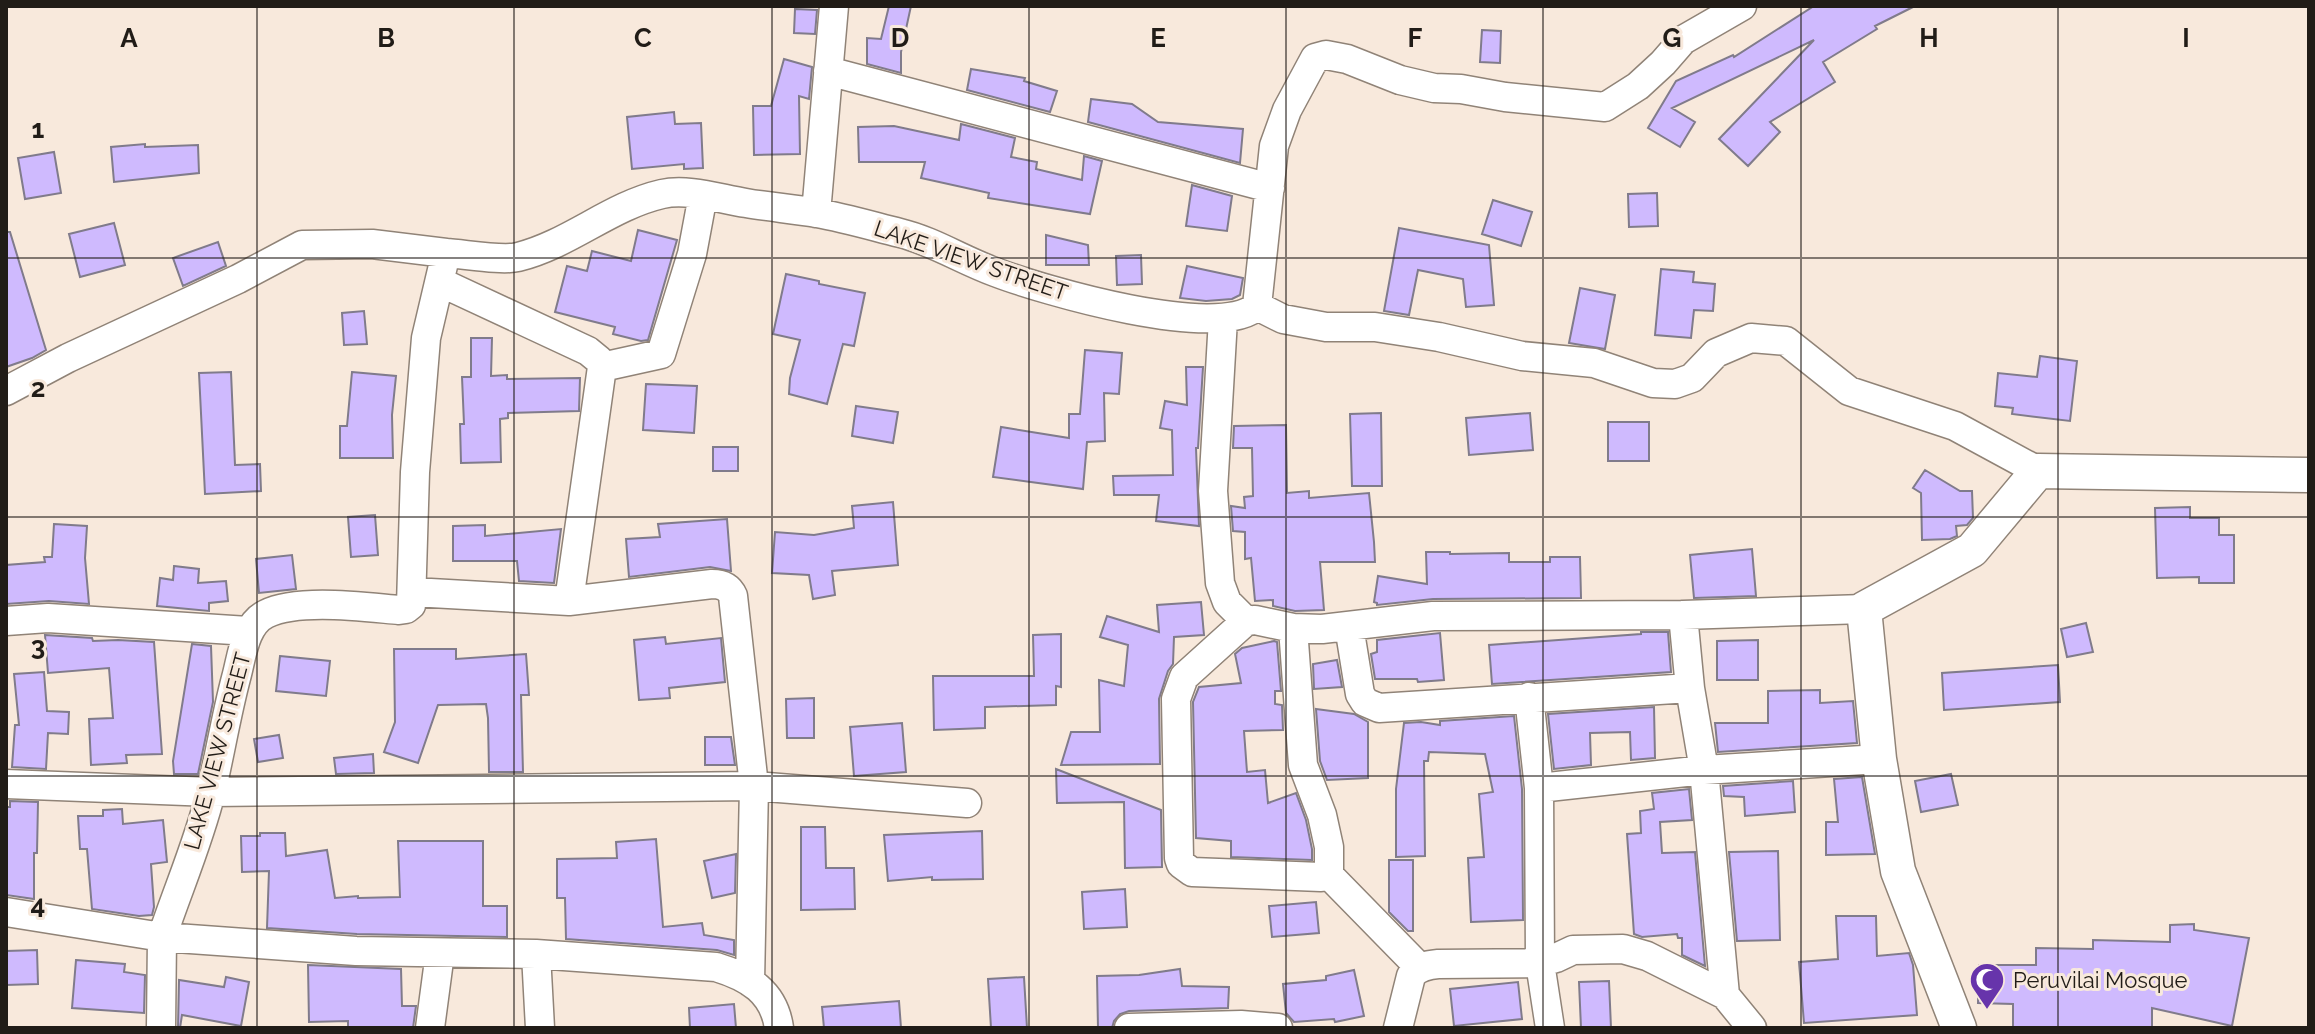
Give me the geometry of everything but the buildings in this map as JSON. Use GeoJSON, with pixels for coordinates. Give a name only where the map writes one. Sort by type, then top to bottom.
{"type":"FeatureCollection","features":[{"type":"Feature","properties":{"kind":"street"},"geometry":{"type":"LineString","coordinates":[[816,213],[834,6]]}},
{"type":"Feature","properties":{"kind":"street"},"geometry":{"type":"LineString","coordinates":[[1742,6],[1683,40],[1638,86],[1605,107],[1434,88],[1400,80],[1347,59],[1326,55],[1315,58],[1287,110],[1274,146],[1257,306],[1283,319],[1326,327],[1375,327],[1439,337],[1522,356],[1594,363],[1653,383],[1675,384],[1692,378],[1716,353],[1751,338],[1786,341],[1849,391],[1955,426],[2038,471],[2309,475]]}},
{"type":"Feature","properties":{"kind":"street"},"geometry":{"type":"LineString","coordinates":[[828,71],[1270,188]]}},
{"type":"Feature","properties":{"kind":"street","name":"LAKE VIEW STREET"},"geometry":{"type":"LineString","coordinates":[[6,391],[302,245],[372,244],[515,258],[551,245],[617,209],[665,193],[703,195],[816,213],[919,237],[1024,283],[1124,308],[1223,319],[1250,313],[1257,306]]}},
{"type":"Feature","properties":{"kind":"street"},"geometry":{"type":"LineString","coordinates":[[602,367],[661,354],[692,254],[703,195]]}},
{"type":"Feature","properties":{"kind":"street"},"geometry":{"type":"LineString","coordinates":[[446,253],[426,338],[415,472],[413,592],[569,601],[712,584],[729,589],[733,596],[754,786],[750,982]]}},
{"type":"Feature","properties":{"kind":"street"},"geometry":{"type":"LineString","coordinates":[[440,282],[588,351],[602,367],[569,601]]}},
{"type":"Feature","properties":{"kind":"street"},"geometry":{"type":"LineString","coordinates":[[1223,319],[1213,491],[1216,537],[1220,583],[1227,602],[1246,621]]}},
{"type":"Feature","properties":{"kind":"street"},"geometry":{"type":"LineString","coordinates":[[1293,628],[1303,765],[1322,815],[1329,847],[1329,870],[1321,877],[1192,872],[1179,861],[1176,699],[1184,677],[1246,621],[1322,629],[1433,616],[1683,615],[1864,609],[1972,550],[2038,471]]}},
{"type":"Feature","properties":{"kind":"street","name":"LAKE VIEW STREET"},"geometry":{"type":"LineString","coordinates":[[161,1028],[162,937],[211,792],[226,713],[248,631],[264,614],[289,607],[319,605],[406,609],[411,605],[413,592]]}},
{"type":"Feature","properties":{"kind":"street"},"geometry":{"type":"LineString","coordinates":[[1864,609],[1879,759],[1898,871],[1959,1028]]}},
{"type":"Feature","properties":{"kind":"street"},"geometry":{"type":"LineString","coordinates":[[1683,615],[1690,688],[1704,770],[1725,995]]}},
{"type":"Feature","properties":{"kind":"street"},"geometry":{"type":"LineString","coordinates":[[6,621],[48,618],[248,631]]}},
{"type":"Feature","properties":{"kind":"street"},"geometry":{"type":"LineString","coordinates":[[1349,626],[1360,694],[1365,702],[1379,708],[1690,688]]}},
{"type":"Feature","properties":{"kind":"street"},"geometry":{"type":"LineString","coordinates":[[1529,697],[1539,788],[1540,963],[1550,1028]]}},
{"type":"Feature","properties":{"kind":"street"},"geometry":{"type":"LineString","coordinates":[[1539,788],[1704,770],[1879,759]]}},
{"type":"Feature","properties":{"kind":"street"},"geometry":{"type":"LineString","coordinates":[[6,784],[211,792],[754,786],[967,803]]}},
{"type":"Feature","properties":{"kind":"street"},"geometry":{"type":"LineString","coordinates":[[1327,873],[1420,968]]}},
{"type":"Feature","properties":{"kind":"street"},"geometry":{"type":"LineString","coordinates":[[6,912],[162,937],[356,951],[536,954],[716,967],[750,982],[763,992],[777,1011],[779,1028]]}},
{"type":"Feature","properties":{"kind":"street"},"geometry":{"type":"LineString","coordinates":[[1398,1028],[1411,976],[1420,968],[1438,964],[1540,963],[1573,950],[1623,949],[1647,956],[1725,995],[1752,1028]]}},
{"type":"Feature","properties":{"kind":"street"},"geometry":{"type":"LineString","coordinates":[[430,1028],[440,953]]}},
{"type":"Feature","properties":{"kind":"street"},"geometry":{"type":"LineString","coordinates":[[536,954],[540,1028]]}},
{"type":"Feature","properties":{"kind":"street"},"geometry":{"type":"LineString","coordinates":[[1129,1028],[1241,1025],[1278,1028]]}},
{"type":"Feature","properties":{"kind":"place","name":"Peruvilai Mosque"},"geometry":{"type":"Point","coordinates":[1987,1011]}}]}
